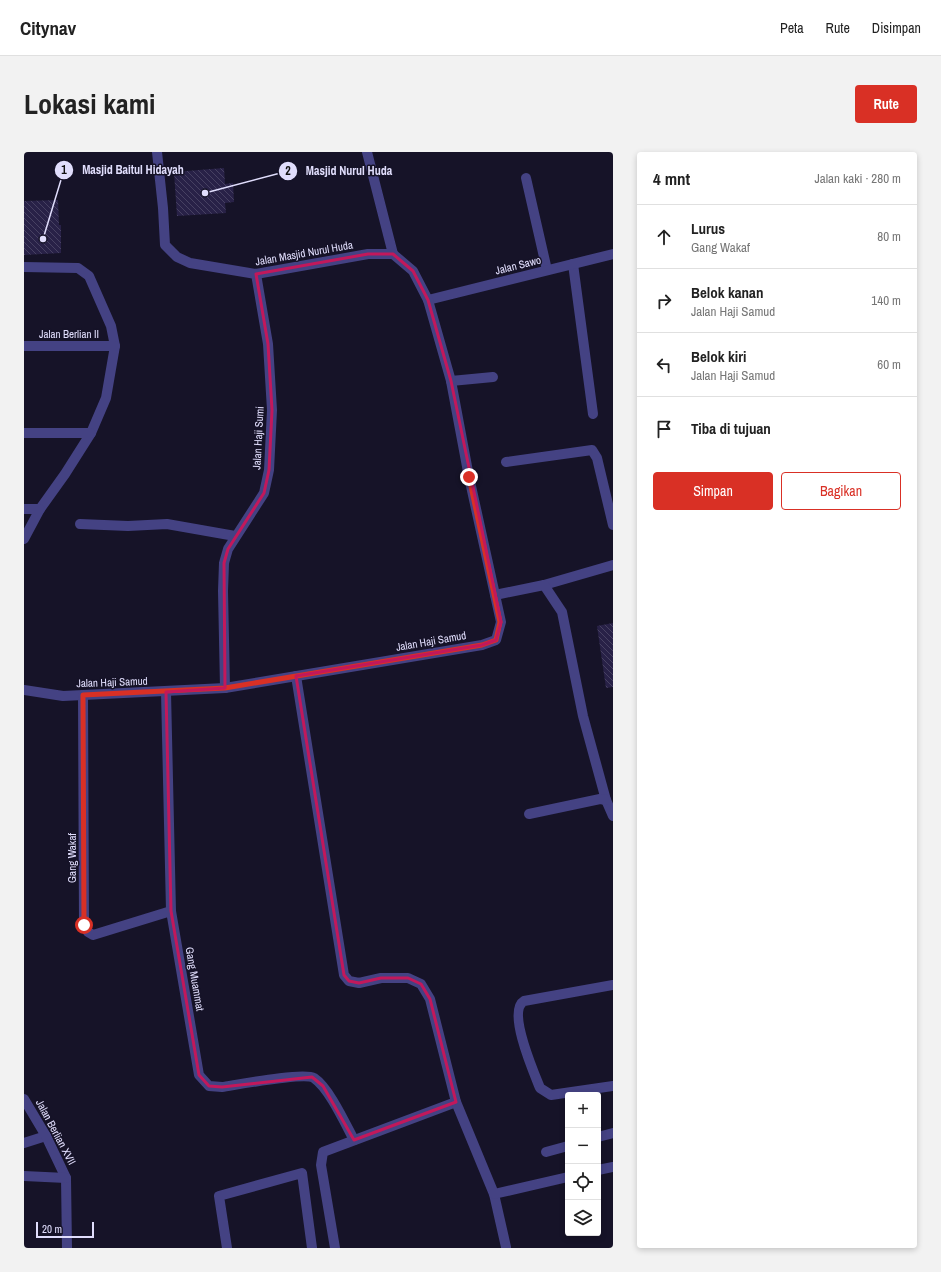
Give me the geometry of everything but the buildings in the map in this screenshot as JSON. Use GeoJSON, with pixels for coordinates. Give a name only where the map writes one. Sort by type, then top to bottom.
{"type":"FeatureCollection","features":[{"type":"Feature","properties":{"kind":"street","name":"Jalan Masjid Nurul Huda"},"geometry":{"type":"LineString","coordinates":[[157,152],[164,208],[165,245],[177,257],[190,263],[256,274],[368,254],[393,254]]}},
{"type":"Feature","properties":{"kind":"street"},"geometry":{"type":"LineString","coordinates":[[367,152],[393,254],[413,271],[428,300]]}},
{"type":"Feature","properties":{"kind":"street"},"geometry":{"type":"LineString","coordinates":[[526,178],[547,270]]}},
{"type":"Feature","properties":{"kind":"street","name":"Jalan Sawo"},"geometry":{"type":"LineString","coordinates":[[428,300],[613,254]]}},
{"type":"Feature","properties":{"kind":"street"},"geometry":{"type":"LineString","coordinates":[[573,264],[593,414]]}},
{"type":"Feature","properties":{"kind":"street"},"geometry":{"type":"LineString","coordinates":[[24,267],[78,268],[89,276],[111,326],[114,346],[106,398],[91,433],[65,474],[40,509],[24,539]]}},
{"type":"Feature","properties":{"kind":"street","name":"Jalan Haji Sumi"},"geometry":{"type":"LineString","coordinates":[[225,688],[223,591],[224,563],[228,548],[264,493],[269,470],[272,410],[268,344],[256,274]]}},
{"type":"Feature","properties":{"kind":"street","name":"Jalan Haji Samud"},"geometry":{"type":"LineString","coordinates":[[24,690],[63,696],[225,688],[482,645],[496,640],[500,622],[495,595],[469,477],[451,381],[428,300]]}},
{"type":"Feature","properties":{"kind":"street","name":"Jalan Berlian II"},"geometry":{"type":"LineString","coordinates":[[24,346],[114,346]]}},
{"type":"Feature","properties":{"kind":"street"},"geometry":{"type":"LineString","coordinates":[[451,381],[493,377]]}},
{"type":"Feature","properties":{"kind":"street"},"geometry":{"type":"LineString","coordinates":[[24,433],[91,433]]}},
{"type":"Feature","properties":{"kind":"street"},"geometry":{"type":"LineString","coordinates":[[506,462],[592,450],[597,458],[613,525]]}},
{"type":"Feature","properties":{"kind":"street"},"geometry":{"type":"LineString","coordinates":[[24,508],[40,509]]}},
{"type":"Feature","properties":{"kind":"street"},"geometry":{"type":"LineString","coordinates":[[80,524],[128,526],[166,524],[235,536]]}},
{"type":"Feature","properties":{"kind":"street"},"geometry":{"type":"LineString","coordinates":[[495,595],[544,585],[613,565]]}},
{"type":"Feature","properties":{"kind":"street"},"geometry":{"type":"LineString","coordinates":[[544,585],[562,612],[584,716],[606,800],[613,816]]}},
{"type":"Feature","properties":{"kind":"street"},"geometry":{"type":"LineString","coordinates":[[296,676],[344,975],[349,982],[359,983],[382,978],[408,978],[421,984],[430,999],[456,1102],[494,1194],[506,1247]]}},
{"type":"Feature","properties":{"kind":"street","name":"Gang Muammat"},"geometry":{"type":"LineString","coordinates":[[166,692],[171,911],[199,1075],[209,1086],[222,1087],[299,1076],[312,1077],[323,1086],[354,1140]]}},
{"type":"Feature","properties":{"kind":"street","name":"Gang Wakaf"},"geometry":{"type":"LineString","coordinates":[[83,695],[84,925],[88,932],[93,935],[171,911]]}},
{"type":"Feature","properties":{"kind":"street"},"geometry":{"type":"LineString","coordinates":[[529,814],[600,799],[606,800]]}},
{"type":"Feature","properties":{"kind":"street"},"geometry":{"type":"LineString","coordinates":[[613,985],[524,1001],[520,1005],[519,1009],[521,1034],[542,1091],[551,1095],[613,1086]]}},
{"type":"Feature","properties":{"kind":"street","name":"Jalan Berlian XVII"},"geometry":{"type":"LineString","coordinates":[[25,1102],[46,1136],[66,1178],[67,1248]]}},
{"type":"Feature","properties":{"kind":"street"},"geometry":{"type":"LineString","coordinates":[[335,1248],[321,1165],[323,1152],[456,1102]]}},
{"type":"Feature","properties":{"kind":"street"},"geometry":{"type":"LineString","coordinates":[[601,1136],[613,1133]]}},
{"type":"Feature","properties":{"kind":"street"},"geometry":{"type":"LineString","coordinates":[[24,1143],[46,1136]]}},
{"type":"Feature","properties":{"kind":"street"},"geometry":{"type":"LineString","coordinates":[[546,1152],[565,1147]]}},
{"type":"Feature","properties":{"kind":"street"},"geometry":{"type":"LineString","coordinates":[[601,1169],[613,1167]]}},
{"type":"Feature","properties":{"kind":"street"},"geometry":{"type":"LineString","coordinates":[[227,1248],[219,1196],[302,1174],[312,1248]]}},
{"type":"Feature","properties":{"kind":"street"},"geometry":{"type":"LineString","coordinates":[[24,1176],[66,1178]]}},
{"type":"Feature","properties":{"kind":"street"},"geometry":{"type":"LineString","coordinates":[[494,1194],[565,1178]]}},
{"type":"Feature","properties":{"kind":"highlighted area"},"geometry":{"type":"Polygon","coordinates":[[[368,254],[393,254],[413,271],[428,300],[451,381],[501,622],[496,640],[482,645],[296,676],[344,975],[349,981],[359,983],[381,978],[408,978],[421,984],[430,999],[456,1102],[354,1140],[323,1086],[312,1077],[222,1087],[209,1086],[199,1075],[171,911],[166,692],[225,688],[224,563],[228,549],[264,493],[269,470],[272,410],[268,344],[256,274],[368,254]]]}},
{"type":"Feature","properties":{"kind":"place","name":"Masjid Nurul Huda"},"geometry":{"type":"Point","coordinates":[205,193]}},
{"type":"Feature","properties":{"kind":"place","name":"Masjid Baitul Hidayah"},"geometry":{"type":"Point","coordinates":[43,239]}},
{"type":"Feature","properties":{"kind":"route"},"geometry":{"type":"LineString","coordinates":[[84,925],[83,695],[225,688],[482,645],[496,640],[500,622],[469,477]]}}]}
